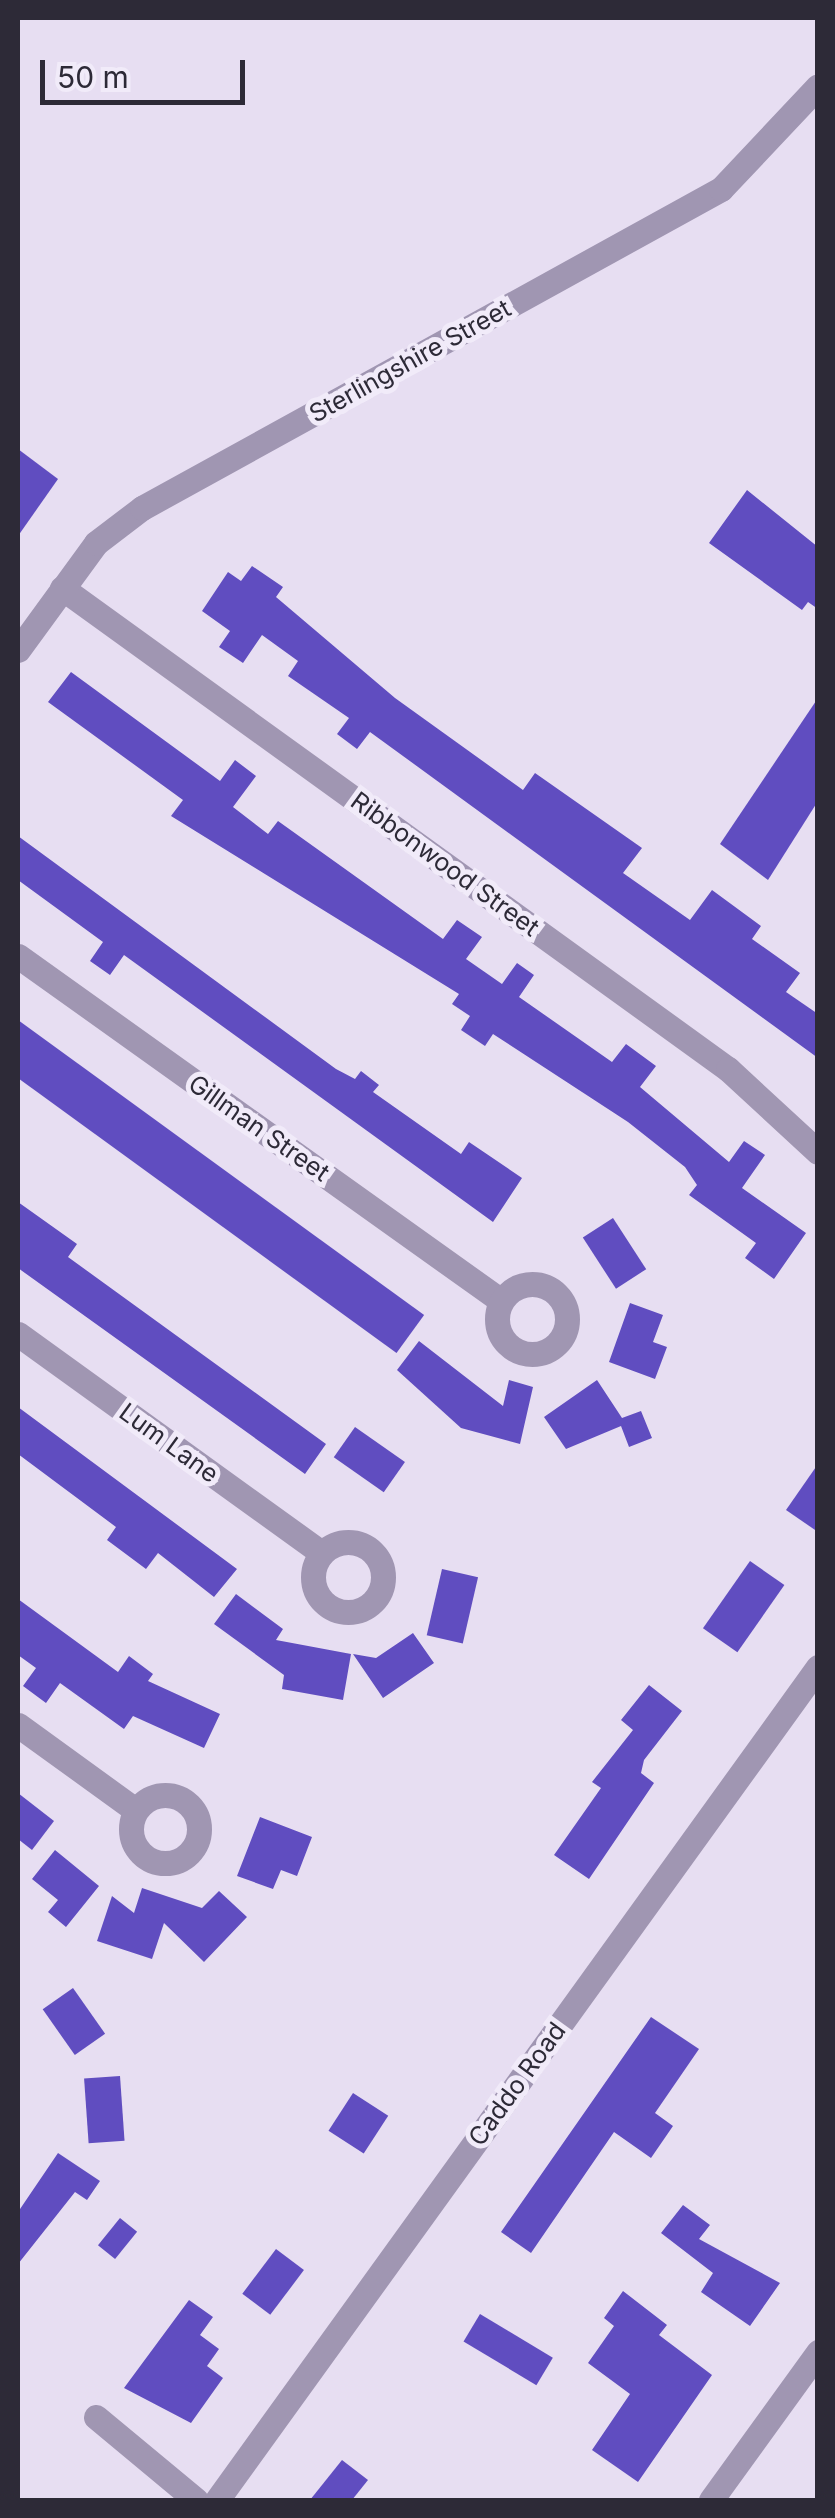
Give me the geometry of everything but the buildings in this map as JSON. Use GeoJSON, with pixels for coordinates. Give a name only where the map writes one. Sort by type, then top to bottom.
{"type":"FeatureCollection","features":[{"type":"Feature","properties":{"kind":"street","name":"Sterlingshire Street"},"geometry":{"type":"LineString","coordinates":[[18,650],[96,543],[142,508],[721,188],[818,86]]}},
{"type":"Feature","properties":{"kind":"street","name":"Ribbonwood Street"},"geometry":{"type":"LineString","coordinates":[[62,588],[728,1069],[818,1152]]}},
{"type":"Feature","properties":{"kind":"street","name":"Gillman Street"},"geometry":{"type":"LineString","coordinates":[[18,956],[500,1300]]}},
{"type":"Feature","properties":{"kind":"street","name":"Lum Lane"},"geometry":{"type":"LineString","coordinates":[[18,1334],[320,1552]]}},
{"type":"Feature","properties":{"kind":"street","name":"Caddo Road"},"geometry":{"type":"LineString","coordinates":[[217,2500],[818,1666]]}},
{"type":"Feature","properties":{"kind":"street"},"geometry":{"type":"LineString","coordinates":[[18,1725],[134,1809]]}},
{"type":"Feature","properties":{"kind":"street"},"geometry":{"type":"LineString","coordinates":[[711,2500],[818,2352]]}},
{"type":"Feature","properties":{"kind":"street"},"geometry":{"type":"LineString","coordinates":[[96,2417],[196,2500]]}}]}
